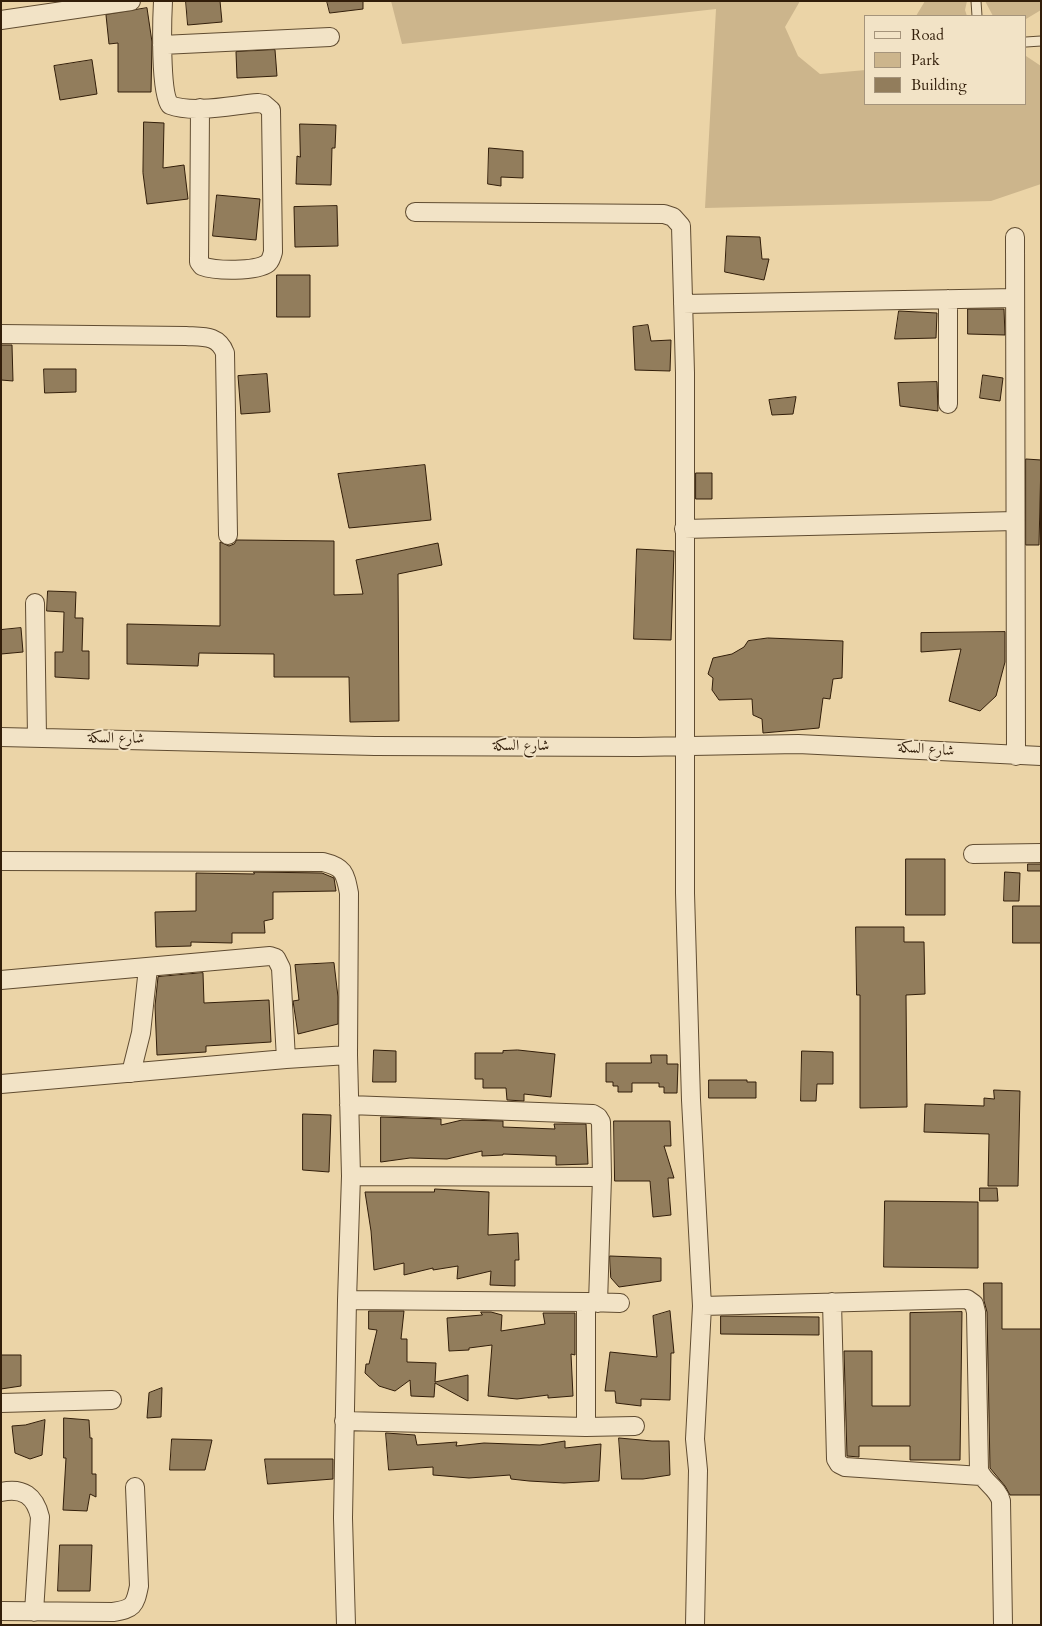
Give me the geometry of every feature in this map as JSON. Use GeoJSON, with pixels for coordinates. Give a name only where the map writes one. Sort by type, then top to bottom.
{"type":"FeatureCollection","features":[{"type":"Feature","properties":{"kind":"street"},"geometry":{"type":"LineString","coordinates":[[1,20],[131,1]]}},
{"type":"Feature","properties":{"kind":"street"},"geometry":{"type":"LineString","coordinates":[[163,1],[162,45],[167,102],[176,107],[200,108],[258,103],[269,106],[271,110],[273,252],[271,260],[265,265],[220,270],[202,266],[199,262],[200,108]]}},
{"type":"Feature","properties":{"kind":"street"},"geometry":{"type":"LineString","coordinates":[[162,45],[330,38]]}},
{"type":"Feature","properties":{"kind":"street"},"geometry":{"type":"LineString","coordinates":[[415,212],[664,214],[673,217],[681,226],[683,304],[685,893],[702,1306],[695,1439],[698,1470],[694,1625]]}},
{"type":"Feature","properties":{"kind":"street"},"geometry":{"type":"LineString","coordinates":[[1015,238],[1016,756]]}},
{"type":"Feature","properties":{"kind":"street"},"geometry":{"type":"LineString","coordinates":[[683,304],[1015,298]]}},
{"type":"Feature","properties":{"kind":"street"},"geometry":{"type":"LineString","coordinates":[[948,299],[948,404]]}},
{"type":"Feature","properties":{"kind":"street"},"geometry":{"type":"LineString","coordinates":[[1,334],[186,336],[216,340],[222,345],[225,353],[228,535]]}},
{"type":"Feature","properties":{"kind":"street"},"geometry":{"type":"LineString","coordinates":[[684,529],[1015,522]]}},
{"type":"Feature","properties":{"kind":"street"},"geometry":{"type":"LineString","coordinates":[[35,603],[37,738]]}},
{"type":"Feature","properties":{"kind":"street","name":"شارع السكة"},"geometry":{"type":"LineString","coordinates":[[1,737],[375,746],[638,747],[684,745],[824,745],[1041,756]]}},
{"type":"Feature","properties":{"kind":"street"},"geometry":{"type":"LineString","coordinates":[[973,854],[1041,853]]}},
{"type":"Feature","properties":{"kind":"street"},"geometry":{"type":"LineString","coordinates":[[1,861],[323,862],[337,865],[345,874],[349,893],[348,1055],[351,1176],[344,1421],[343,1518],[346,1625]]}},
{"type":"Feature","properties":{"kind":"street"},"geometry":{"type":"LineString","coordinates":[[1,980],[270,956],[276,958],[281,968],[286,1059]]}},
{"type":"Feature","properties":{"kind":"street"},"geometry":{"type":"LineString","coordinates":[[131,1073],[141,1033],[148,968]]}},
{"type":"Feature","properties":{"kind":"street"},"geometry":{"type":"LineString","coordinates":[[1,1084],[348,1055]]}},
{"type":"Feature","properties":{"kind":"street"},"geometry":{"type":"LineString","coordinates":[[349,1105],[593,1114],[598,1117],[601,1122],[602,1177],[592,1302],[586,1427]]}},
{"type":"Feature","properties":{"kind":"street"},"geometry":{"type":"LineString","coordinates":[[351,1176],[602,1177]]}},
{"type":"Feature","properties":{"kind":"street"},"geometry":{"type":"LineString","coordinates":[[702,1306],[967,1299],[974,1304],[976,1312],[979,1470],[981,1476],[997,1492],[1001,1501],[1003,1625]]}},
{"type":"Feature","properties":{"kind":"street"},"geometry":{"type":"LineString","coordinates":[[347,1300],[620,1303]]}},
{"type":"Feature","properties":{"kind":"street"},"geometry":{"type":"LineString","coordinates":[[832,1302],[836,1459],[839,1464],[845,1467],[981,1476]]}},
{"type":"Feature","properties":{"kind":"street"},"geometry":{"type":"LineString","coordinates":[[1,1403],[112,1400]]}},
{"type":"Feature","properties":{"kind":"street"},"geometry":{"type":"LineString","coordinates":[[344,1421],[586,1427],[635,1426]]}},
{"type":"Feature","properties":{"kind":"street"},"geometry":{"type":"LineString","coordinates":[[1,1611],[113,1612],[128,1610],[136,1602],[139,1586],[135,1488]]}},
{"type":"Feature","properties":{"kind":"street"},"geometry":{"type":"LineString","coordinates":[[1,1492],[20,1492],[31,1496],[37,1506],[40,1517],[34,1612]]}},
{"type":"Feature","properties":{"kind":"lane"},"geometry":{"type":"LineString","coordinates":[[976,1],[977,15]]}},
{"type":"Feature","properties":{"kind":"lane"},"geometry":{"type":"LineString","coordinates":[[1027,42],[1041,41]]}},
{"type":"Feature","properties":{"kind":"green space"},"geometry":{"type":"Polygon","coordinates":[[[391,1],[800,1],[785,27],[798,56],[820,74],[864,70],[864,105],[1027,105],[1027,57],[1041,66],[1041,184],[991,201],[705,208],[716,9],[402,44],[391,1]]]}},
{"type":"Feature","properties":{"kind":"green space"},"geometry":{"type":"Polygon","coordinates":[[[925,1],[967,1],[965,10],[967,15],[917,15],[925,1]]]}},
{"type":"Feature","properties":{"kind":"green space"},"geometry":{"type":"Polygon","coordinates":[[[985,1],[1041,1],[1041,10],[1027,18],[1027,15],[992,15],[985,1]]]}},
{"type":"Feature","properties":{"kind":"building"},"geometry":{"type":"Polygon","coordinates":[[[186,1],[220,1],[222,22],[188,25],[186,1]]]}},
{"type":"Feature","properties":{"kind":"building"},"geometry":{"type":"Polygon","coordinates":[[[327,1],[363,1],[363,9],[330,13],[327,1]]]}},
{"type":"Feature","properties":{"kind":"building"},"geometry":{"type":"Polygon","coordinates":[[[147,8],[152,42],[151,92],[118,92],[118,43],[109,44],[106,15],[147,8]]]}},
{"type":"Feature","properties":{"kind":"building"},"geometry":{"type":"Polygon","coordinates":[[[275,50],[277,76],[237,78],[236,52],[275,50]]]}},
{"type":"Feature","properties":{"kind":"building"},"geometry":{"type":"Polygon","coordinates":[[[92,60],[97,94],[60,100],[54,66],[92,60]]]}},
{"type":"Feature","properties":{"kind":"building"},"geometry":{"type":"Polygon","coordinates":[[[144,122],[164,123],[163,168],[184,165],[188,199],[147,204],[143,173],[144,122]]]}},
{"type":"Feature","properties":{"kind":"building"},"geometry":{"type":"Polygon","coordinates":[[[300,124],[336,125],[335,148],[332,148],[331,185],[296,184],[297,156],[300,157],[300,124]]]}},
{"type":"Feature","properties":{"kind":"building"},"geometry":{"type":"Polygon","coordinates":[[[489,148],[523,151],[523,178],[501,177],[501,186],[488,184],[489,148]]]}},
{"type":"Feature","properties":{"kind":"building"},"geometry":{"type":"Polygon","coordinates":[[[217,195],[260,199],[256,240],[213,236],[217,195]]]}},
{"type":"Feature","properties":{"kind":"building"},"geometry":{"type":"Polygon","coordinates":[[[337,206],[338,246],[295,247],[294,207],[337,206]]]}},
{"type":"Feature","properties":{"kind":"building"},"geometry":{"type":"Polygon","coordinates":[[[727,236],[760,237],[762,259],[769,259],[764,280],[725,272],[727,236]]]}},
{"type":"Feature","properties":{"kind":"building"},"geometry":{"type":"Polygon","coordinates":[[[277,275],[310,275],[310,317],[277,317],[277,275]]]}},
{"type":"Feature","properties":{"kind":"building"},"geometry":{"type":"Polygon","coordinates":[[[968,309],[1004,309],[1005,335],[968,334],[968,309]]]}},
{"type":"Feature","properties":{"kind":"building"},"geometry":{"type":"Polygon","coordinates":[[[899,311],[937,313],[936,338],[895,339],[899,311]]]}},
{"type":"Feature","properties":{"kind":"building"},"geometry":{"type":"Polygon","coordinates":[[[648,325],[651,341],[671,340],[670,371],[635,370],[633,327],[648,325]]]}},
{"type":"Feature","properties":{"kind":"building"},"geometry":{"type":"Polygon","coordinates":[[[1,345],[12,345],[13,381],[1,380],[1,345]]]}},
{"type":"Feature","properties":{"kind":"building"},"geometry":{"type":"Polygon","coordinates":[[[44,369],[76,369],[76,392],[45,393],[44,369]]]}},
{"type":"Feature","properties":{"kind":"building"},"geometry":{"type":"Polygon","coordinates":[[[267,374],[270,412],[241,414],[238,376],[267,374]]]}},
{"type":"Feature","properties":{"kind":"building"},"geometry":{"type":"Polygon","coordinates":[[[983,375],[1003,378],[1000,401],[980,398],[983,375]]]}},
{"type":"Feature","properties":{"kind":"building"},"geometry":{"type":"Polygon","coordinates":[[[937,382],[938,411],[900,406],[898,383],[937,382]]]}},
{"type":"Feature","properties":{"kind":"building"},"geometry":{"type":"Polygon","coordinates":[[[796,397],[793,414],[772,415],[769,400],[796,397]]]}},
{"type":"Feature","properties":{"kind":"building"},"geometry":{"type":"Polygon","coordinates":[[[1026,459],[1041,460],[1039,545],[1026,545],[1026,459]]]}},
{"type":"Feature","properties":{"kind":"building"},"geometry":{"type":"Polygon","coordinates":[[[425,465],[431,520],[349,528],[338,474],[425,465]]]}},
{"type":"Feature","properties":{"kind":"building"},"geometry":{"type":"Polygon","coordinates":[[[696,473],[712,473],[712,499],[696,499],[696,473]]]}},
{"type":"Feature","properties":{"kind":"building"},"geometry":{"type":"Polygon","coordinates":[[[237,540],[334,541],[334,595],[363,594],[356,560],[438,543],[442,565],[398,574],[399,721],[350,722],[349,677],[274,677],[274,654],[199,653],[198,666],[127,664],[127,624],[220,626],[220,542],[229,546],[237,540]]]}},
{"type":"Feature","properties":{"kind":"building"},"geometry":{"type":"Polygon","coordinates":[[[637,549],[674,551],[671,640],[634,639],[637,549]]]}},
{"type":"Feature","properties":{"kind":"building"},"geometry":{"type":"Polygon","coordinates":[[[48,591],[76,592],[75,618],[83,618],[82,651],[89,651],[89,679],[55,677],[55,652],[63,652],[64,612],[47,611],[48,591]]]}},
{"type":"Feature","properties":{"kind":"building"},"geometry":{"type":"Polygon","coordinates":[[[21,628],[23,652],[1,654],[1,630],[21,628]]]}},
{"type":"Feature","properties":{"kind":"building"},"geometry":{"type":"Polygon","coordinates":[[[1005,632],[1005,662],[996,696],[980,711],[949,701],[961,649],[921,652],[921,633],[1005,632]]]}},
{"type":"Feature","properties":{"kind":"building"},"geometry":{"type":"Polygon","coordinates":[[[768,638],[843,641],[842,678],[833,679],[830,699],[823,698],[819,728],[763,733],[762,719],[753,715],[752,699],[719,700],[712,690],[713,678],[708,674],[713,658],[732,654],[744,647],[748,641],[768,638]]]}},
{"type":"Feature","properties":{"kind":"building"},"geometry":{"type":"Polygon","coordinates":[[[906,859],[945,859],[945,915],[906,915],[906,859]]]}},
{"type":"Feature","properties":{"kind":"building"},"geometry":{"type":"Polygon","coordinates":[[[1028,864],[1041,864],[1041,871],[1028,871],[1028,864]]]}},
{"type":"Feature","properties":{"kind":"building"},"geometry":{"type":"Polygon","coordinates":[[[254,872],[322,873],[334,878],[336,891],[273,892],[273,919],[264,921],[265,933],[232,933],[232,943],[191,942],[191,946],[156,947],[155,912],[196,911],[196,873],[254,874],[254,872]]]}},
{"type":"Feature","properties":{"kind":"building"},"geometry":{"type":"Polygon","coordinates":[[[1005,872],[1020,873],[1019,901],[1004,901],[1005,872]]]}},
{"type":"Feature","properties":{"kind":"building"},"geometry":{"type":"Polygon","coordinates":[[[1013,906],[1041,906],[1041,943],[1013,943],[1013,906]]]}},
{"type":"Feature","properties":{"kind":"building"},"geometry":{"type":"Polygon","coordinates":[[[856,927],[904,927],[904,942],[924,942],[925,994],[906,995],[907,1107],[860,1108],[860,995],[857,995],[856,927]]]}},
{"type":"Feature","properties":{"kind":"building"},"geometry":{"type":"Polygon","coordinates":[[[334,963],[338,997],[338,1024],[298,1034],[293,1001],[299,1000],[295,965],[334,963]]]}},
{"type":"Feature","properties":{"kind":"building"},"geometry":{"type":"Polygon","coordinates":[[[203,973],[204,1003],[269,1000],[271,1042],[206,1046],[206,1052],[157,1055],[155,1006],[158,977],[203,973]]]}},
{"type":"Feature","properties":{"kind":"building"},"geometry":{"type":"Polygon","coordinates":[[[374,1050],[396,1051],[396,1082],[373,1082],[374,1050]]]}},
{"type":"Feature","properties":{"kind":"building"},"geometry":{"type":"Polygon","coordinates":[[[518,1050],[555,1054],[551,1097],[524,1094],[524,1101],[507,1100],[506,1088],[483,1088],[483,1079],[475,1079],[475,1053],[503,1053],[503,1051],[518,1050]]]}},
{"type":"Feature","properties":{"kind":"building"},"geometry":{"type":"Polygon","coordinates":[[[802,1051],[833,1052],[833,1084],[817,1084],[816,1101],[801,1101],[802,1051]]]}},
{"type":"Feature","properties":{"kind":"building"},"geometry":{"type":"Polygon","coordinates":[[[651,1055],[667,1055],[667,1064],[678,1064],[677,1093],[664,1093],[664,1087],[659,1087],[659,1083],[632,1083],[632,1092],[618,1092],[618,1086],[613,1086],[613,1082],[606,1082],[606,1063],[651,1063],[651,1055]]]}},
{"type":"Feature","properties":{"kind":"building"},"geometry":{"type":"Polygon","coordinates":[[[709,1080],[747,1080],[747,1082],[756,1082],[756,1098],[709,1098],[709,1080]]]}},
{"type":"Feature","properties":{"kind":"building"},"geometry":{"type":"Polygon","coordinates":[[[994,1090],[1020,1091],[1018,1186],[988,1186],[989,1134],[924,1132],[925,1104],[984,1106],[984,1098],[994,1099],[994,1090]]]}},
{"type":"Feature","properties":{"kind":"building"},"geometry":{"type":"Polygon","coordinates":[[[303,1114],[331,1115],[329,1172],[303,1170],[303,1114]]]}},
{"type":"Feature","properties":{"kind":"building"},"geometry":{"type":"Polygon","coordinates":[[[381,1117],[441,1119],[441,1125],[462,1120],[503,1121],[503,1127],[555,1129],[554,1124],[586,1124],[588,1164],[556,1165],[556,1156],[503,1154],[482,1156],[482,1151],[447,1159],[410,1158],[381,1162],[381,1117]]]}},
{"type":"Feature","properties":{"kind":"building"},"geometry":{"type":"Polygon","coordinates":[[[614,1121],[670,1121],[671,1146],[664,1146],[674,1178],[668,1178],[671,1215],[653,1217],[650,1181],[615,1181],[614,1121]]]}},
{"type":"Feature","properties":{"kind":"building"},"geometry":{"type":"Polygon","coordinates":[[[980,1188],[997,1188],[998,1201],[980,1201],[980,1188]]]}},
{"type":"Feature","properties":{"kind":"building"},"geometry":{"type":"Polygon","coordinates":[[[435,1189],[489,1192],[488,1235],[518,1233],[519,1260],[515,1260],[515,1286],[490,1285],[491,1271],[457,1279],[458,1266],[433,1270],[433,1268],[404,1275],[404,1263],[374,1270],[365,1192],[434,1192],[435,1189]]]}},
{"type":"Feature","properties":{"kind":"building"},"geometry":{"type":"Polygon","coordinates":[[[885,1201],[978,1202],[978,1268],[884,1267],[885,1201]]]}},
{"type":"Feature","properties":{"kind":"building"},"geometry":{"type":"Polygon","coordinates":[[[610,1256],[661,1258],[661,1281],[619,1287],[611,1278],[610,1256]]]}},
{"type":"Feature","properties":{"kind":"building"},"geometry":{"type":"Polygon","coordinates":[[[984,1283],[1002,1283],[1002,1329],[1041,1329],[1041,1495],[1010,1495],[990,1468],[987,1312],[984,1301],[984,1283]]]}},
{"type":"Feature","properties":{"kind":"building"},"geometry":{"type":"Polygon","coordinates":[[[369,1311],[404,1311],[401,1339],[407,1339],[407,1362],[436,1363],[435,1382],[468,1375],[468,1401],[435,1383],[434,1397],[411,1396],[410,1380],[395,1391],[379,1386],[365,1373],[377,1330],[369,1329],[369,1311]]]}},
{"type":"Feature","properties":{"kind":"building"},"geometry":{"type":"Polygon","coordinates":[[[670,1311],[674,1353],[671,1353],[670,1400],[641,1399],[641,1406],[616,1403],[615,1391],[605,1391],[610,1352],[657,1357],[653,1316],[670,1311]]]}},
{"type":"Feature","properties":{"kind":"building"},"geometry":{"type":"Polygon","coordinates":[[[481,1312],[502,1315],[501,1331],[545,1324],[543,1313],[575,1313],[575,1355],[571,1354],[573,1396],[548,1398],[548,1395],[517,1399],[488,1396],[492,1345],[469,1348],[469,1350],[449,1351],[447,1318],[482,1315],[481,1312]]]}},
{"type":"Feature","properties":{"kind":"building"},"geometry":{"type":"Polygon","coordinates":[[[962,1312],[960,1460],[910,1460],[910,1446],[859,1446],[859,1457],[847,1456],[844,1351],[872,1351],[872,1406],[910,1406],[910,1313],[962,1312]]]}},
{"type":"Feature","properties":{"kind":"building"},"geometry":{"type":"Polygon","coordinates":[[[721,1316],[819,1317],[819,1335],[721,1334],[721,1316]]]}},
{"type":"Feature","properties":{"kind":"building"},"geometry":{"type":"Polygon","coordinates":[[[1,1355],[21,1355],[21,1386],[1,1389],[1,1355]]]}},
{"type":"Feature","properties":{"kind":"building"},"geometry":{"type":"Polygon","coordinates":[[[162,1388],[161,1417],[147,1418],[149,1393],[162,1388]]]}},
{"type":"Feature","properties":{"kind":"building"},"geometry":{"type":"Polygon","coordinates":[[[64,1418],[89,1420],[90,1438],[92,1438],[92,1474],[96,1474],[96,1497],[90,1494],[87,1511],[63,1510],[66,1458],[64,1458],[64,1418]]]}},
{"type":"Feature","properties":{"kind":"building"},"geometry":{"type":"Polygon","coordinates":[[[45,1420],[42,1455],[30,1459],[15,1453],[12,1426],[45,1420]]]}},
{"type":"Feature","properties":{"kind":"building"},"geometry":{"type":"Polygon","coordinates":[[[386,1433],[415,1435],[417,1445],[457,1442],[456,1446],[484,1443],[540,1445],[565,1441],[565,1448],[601,1444],[599,1481],[564,1483],[511,1479],[510,1475],[469,1478],[433,1475],[433,1467],[389,1470],[386,1433]]]}},
{"type":"Feature","properties":{"kind":"building"},"geometry":{"type":"Polygon","coordinates":[[[619,1438],[669,1441],[670,1475],[643,1479],[622,1479],[619,1438]]]}},
{"type":"Feature","properties":{"kind":"building"},"geometry":{"type":"Polygon","coordinates":[[[172,1439],[212,1440],[205,1470],[170,1470],[172,1439]]]}},
{"type":"Feature","properties":{"kind":"building"},"geometry":{"type":"Polygon","coordinates":[[[265,1459],[333,1459],[333,1479],[268,1484],[265,1459]]]}},
{"type":"Feature","properties":{"kind":"building"},"geometry":{"type":"Polygon","coordinates":[[[60,1545],[92,1545],[90,1591],[58,1591],[60,1545]]]}}]}
